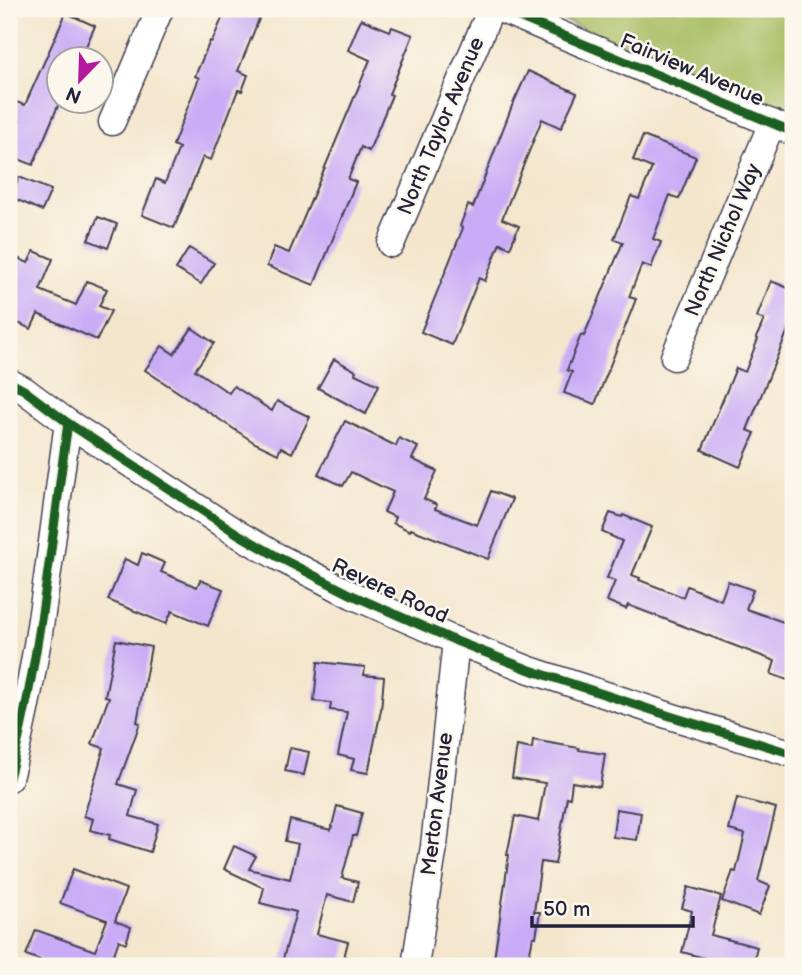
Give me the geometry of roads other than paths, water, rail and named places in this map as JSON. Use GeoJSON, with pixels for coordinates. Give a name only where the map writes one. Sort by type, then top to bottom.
{"type":"FeatureCollection","features":[{"type":"Feature","properties":{"kind":"street"},"geometry":{"type":"LineString","coordinates":[[112,122],[160,9]]}},
{"type":"Feature","properties":{"kind":"street","name":"North Taylor Avenue"},"geometry":{"type":"LineString","coordinates":[[391,244],[491,9]]}},
{"type":"Feature","properties":{"kind":"street","name":"Fairview Avenue"},"geometry":{"type":"LineString","coordinates":[[500,9],[783,127]]}},
{"type":"Feature","properties":{"kind":"street","name":"North Nichol Way"},"geometry":{"type":"LineString","coordinates":[[674,357],[783,127]]}},
{"type":"Feature","properties":{"kind":"street","name":"Revere Road"},"geometry":{"type":"LineString","coordinates":[[9,382],[238,534],[352,595],[530,670],[793,754]]}},
{"type":"Feature","properties":{"kind":"street"},"geometry":{"type":"LineString","coordinates":[[9,778],[35,663],[68,423]]}},
{"type":"Feature","properties":{"kind":"street","name":"Merton Avenue"},"geometry":{"type":"LineString","coordinates":[[415,966],[434,846],[456,641]]}}]}
